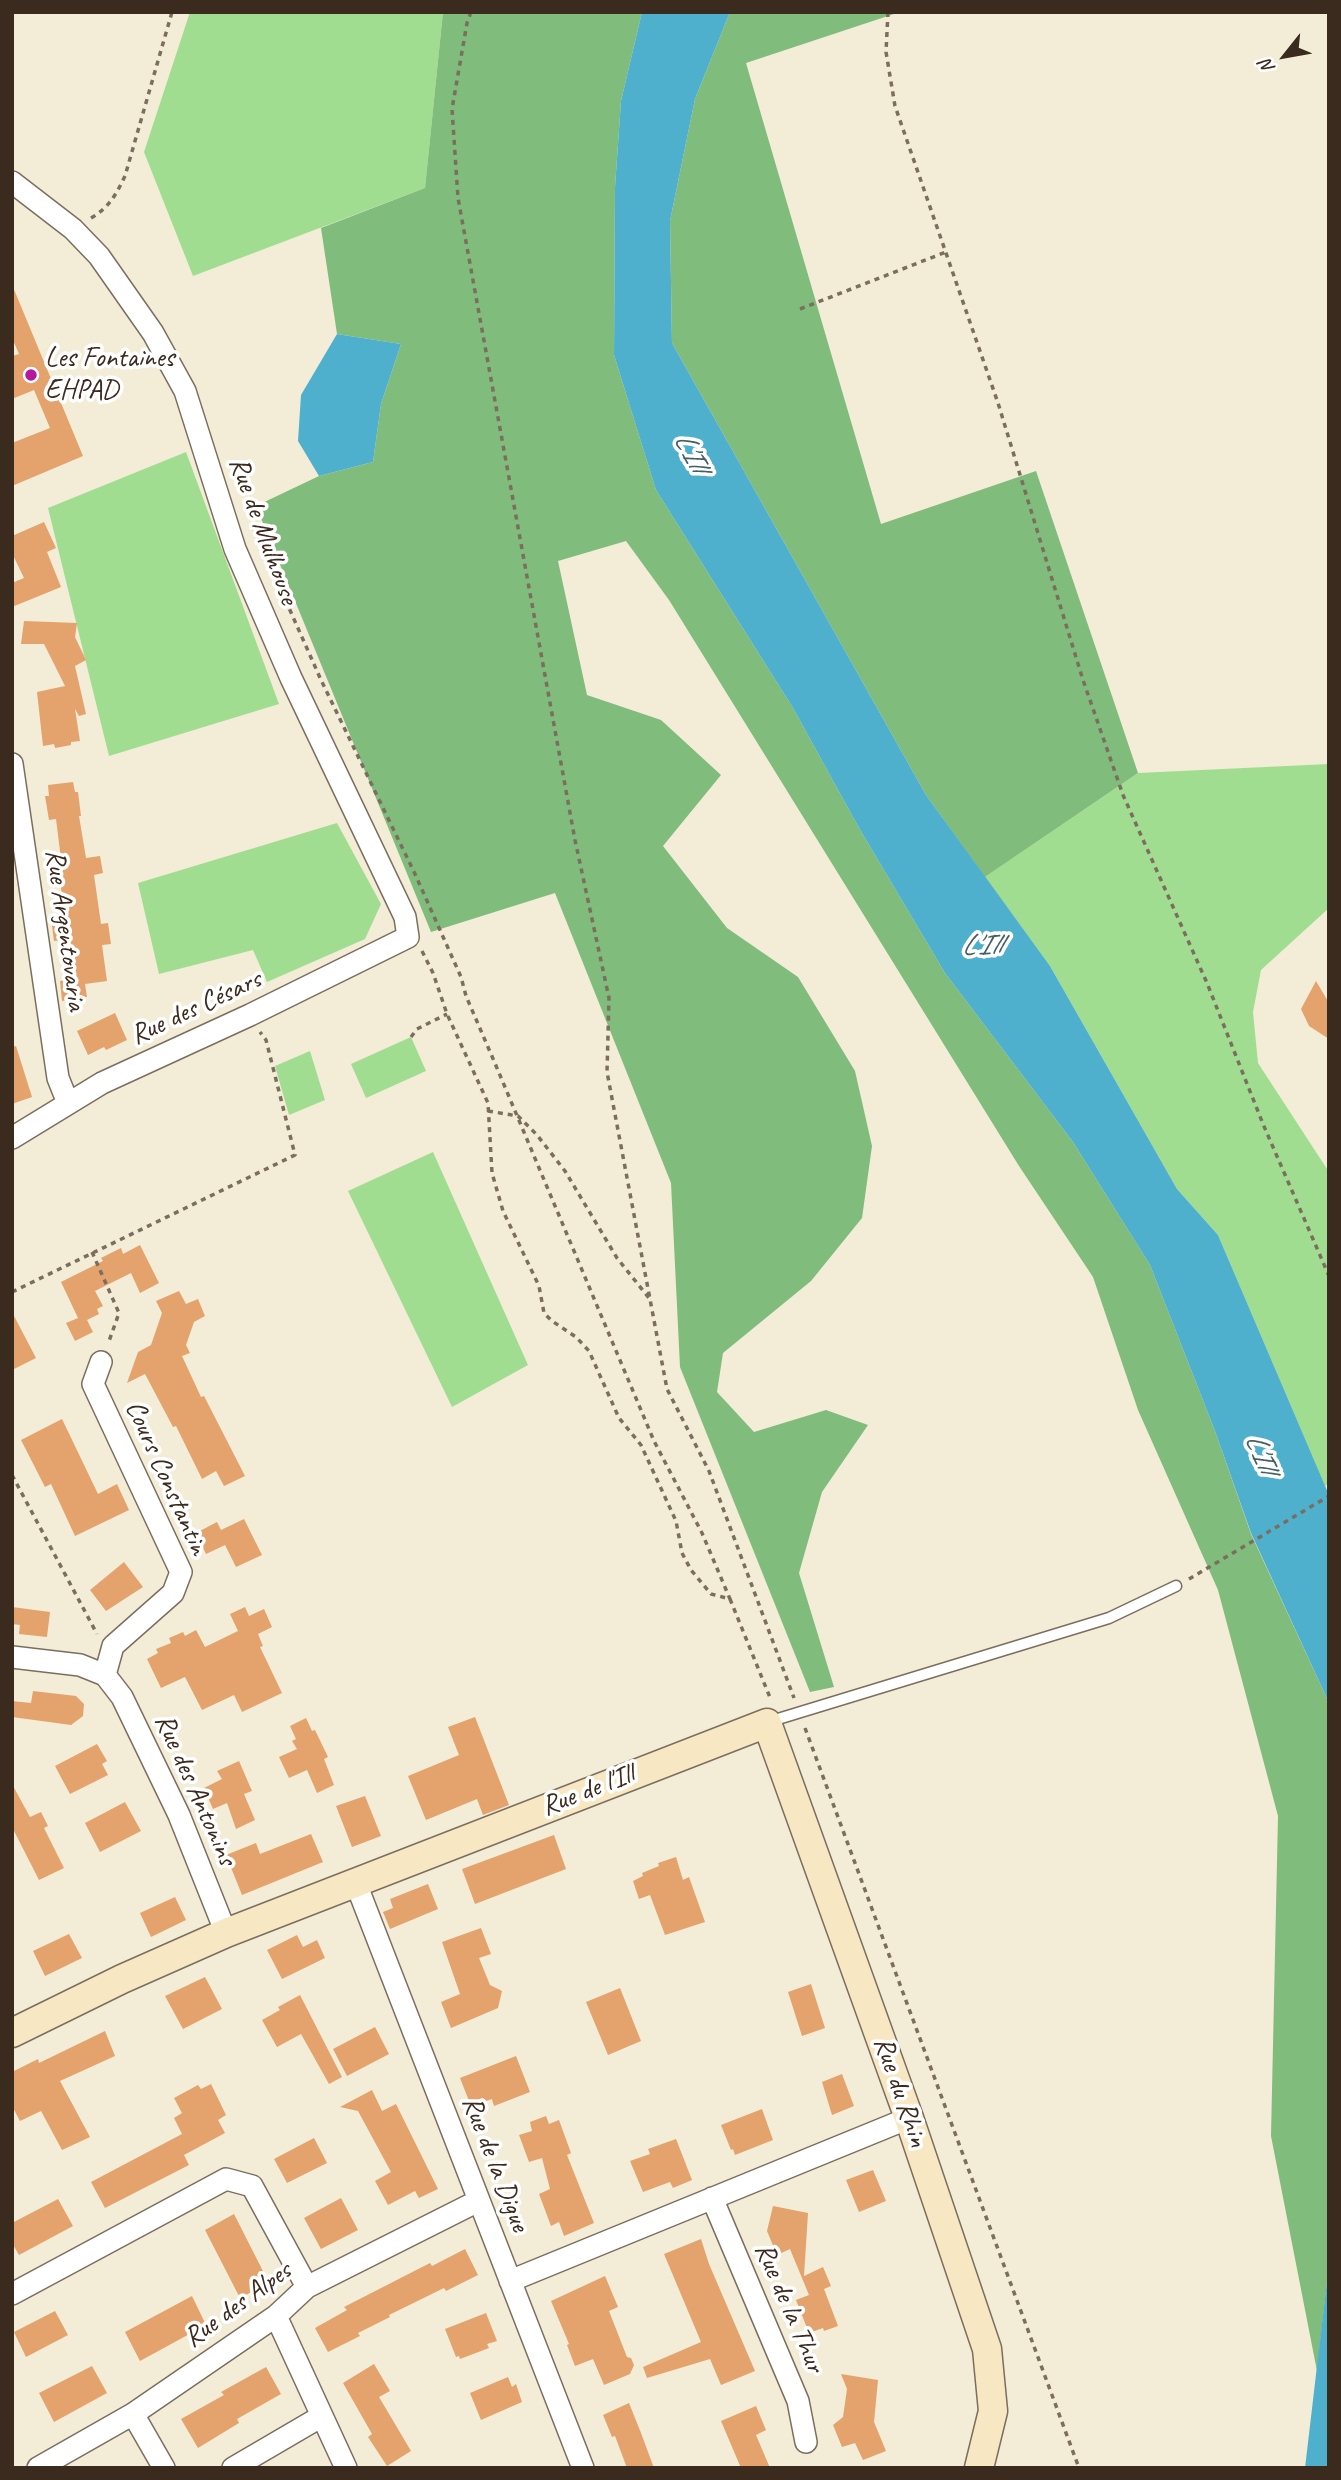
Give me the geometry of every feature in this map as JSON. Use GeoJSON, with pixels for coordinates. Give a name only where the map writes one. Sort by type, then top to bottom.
{"type":"FeatureCollection","features":[{"type":"Feature","properties":{"kind":"street","name":"Rue de Mulhouse"},"geometry":{"type":"LineString","coordinates":[[12,182],[73,229],[99,256],[153,333],[185,391],[234,549],[291,678],[405,917],[408,937]]}},
{"type":"Feature","properties":{"kind":"street","name":"Rue Argentovaria"},"geometry":{"type":"LineString","coordinates":[[12,764],[58,1078],[68,1103]]}},
{"type":"Feature","properties":{"kind":"street","name":"Rue des Césars"},"geometry":{"type":"LineString","coordinates":[[12,1138],[102,1083],[250,1015],[408,937]]}},
{"type":"Feature","properties":{"kind":"street","name":"Cours Constantin"},"geometry":{"type":"LineString","coordinates":[[101,1362],[93,1384],[181,1572],[173,1593],[113,1646]]}},
{"type":"Feature","properties":{"kind":"street"},"geometry":{"type":"LineString","coordinates":[[12,1657],[80,1665],[105,1675],[113,1646]]}},
{"type":"Feature","properties":{"kind":"street","name":"Rue des Antonins"},"geometry":{"type":"LineString","coordinates":[[105,1675],[122,1697],[179,1815],[226,1933]]}},
{"type":"Feature","properties":{"kind":"street","name":"Rue de l'Ill"},"geometry":{"type":"LineString","coordinates":[[12,2033],[122,1979],[226,1933],[773,1721]]}},
{"type":"Feature","properties":{"kind":"street","name":"Rue du Rhin"},"geometry":{"type":"LineString","coordinates":[[773,1721],[987,2349],[993,2411],[979,2468]]}},
{"type":"Feature","properties":{"kind":"street","name":"Rue de la Digue"},"geometry":{"type":"LineString","coordinates":[[355,1881],[583,2468]]}},
{"type":"Feature","properties":{"kind":"street"},"geometry":{"type":"LineString","coordinates":[[510,2281],[909,2118]]}},
{"type":"Feature","properties":{"kind":"street"},"geometry":{"type":"LineString","coordinates":[[12,2294],[226,2179],[252,2186],[307,2287]]}},
{"type":"Feature","properties":{"kind":"street","name":"Rue de la Thur"},"geometry":{"type":"LineString","coordinates":[[712,2198],[798,2401],[806,2442]]}},
{"type":"Feature","properties":{"kind":"street","name":"Rue des Alpes"},"geometry":{"type":"LineString","coordinates":[[38,2468],[133,2414],[276,2316],[307,2287],[478,2201]]}},
{"type":"Feature","properties":{"kind":"street"},"geometry":{"type":"LineString","coordinates":[[276,2316],[346,2468]]}},
{"type":"Feature","properties":{"kind":"street"},"geometry":{"type":"LineString","coordinates":[[133,2414],[163,2468]]}},
{"type":"Feature","properties":{"kind":"street"},"geometry":{"type":"LineString","coordinates":[[233,2468],[322,2416]]}},
{"type":"Feature","properties":{"kind":"lane","name":"Rue de l'Ill"},"geometry":{"type":"LineString","coordinates":[[773,1721],[1110,1618],[1176,1586]]}},
{"type":"Feature","properties":{"kind":"path"},"geometry":{"type":"LineString","coordinates":[[73,229],[100,213],[115,196],[125,176],[172,12]]}},
{"type":"Feature","properties":{"kind":"path"},"geometry":{"type":"LineString","coordinates":[[471,12],[452,109],[458,198],[575,840],[609,998],[607,1072],[667,1389],[709,1471],[1079,2468]]}},
{"type":"Feature","properties":{"kind":"path"},"geometry":{"type":"LineString","coordinates":[[888,12],[886,52],[895,106],[998,403],[1083,680],[1123,795],[1207,983],[1263,1124],[1329,1276]]}},
{"type":"Feature","properties":{"kind":"path"},"geometry":{"type":"LineString","coordinates":[[800,309],[946,252]]}},
{"type":"Feature","properties":{"kind":"path"},"geometry":{"type":"LineString","coordinates":[[408,937],[421,948],[433,973],[447,1014],[488,1104],[492,1173],[503,1211],[539,1286],[544,1312],[589,1351],[619,1418],[641,1445],[676,1521],[682,1553],[691,1570],[711,1594],[730,1599],[773,1721]]}},
{"type":"Feature","properties":{"kind":"path"},"geometry":{"type":"LineString","coordinates":[[411,1037],[417,1029],[447,1014]]}},
{"type":"Feature","properties":{"kind":"path"},"geometry":{"type":"LineString","coordinates":[[12,1293],[295,1155],[265,1040],[250,1015]]}},
{"type":"Feature","properties":{"kind":"path"},"geometry":{"type":"LineString","coordinates":[[488,1111],[518,1116],[537,1135],[565,1171],[617,1258],[650,1299]]}},
{"type":"Feature","properties":{"kind":"path"},"geometry":{"type":"LineString","coordinates":[[92,1252],[119,1313],[101,1362]]}},
{"type":"Feature","properties":{"kind":"path"},"geometry":{"type":"LineString","coordinates":[[12,1475],[95,1633],[113,1646]]}},
{"type":"Feature","properties":{"kind":"path"},"geometry":{"type":"LineString","coordinates":[[1176,1586],[1329,1496]]}},
{"type":"Feature","properties":{"kind":"green space"},"geometry":{"type":"Polygon","coordinates":[[[190,12],[443,12],[425,188],[193,276],[144,152],[190,12]]]}},
{"type":"Feature","properties":{"kind":"green space"},"geometry":{"type":"Polygon","coordinates":[[[443,12],[642,12],[621,101],[615,187],[614,355],[656,490],[793,708],[859,828],[945,973],[1073,1142],[1150,1265],[1215,1431],[1251,1534],[1329,1703],[1329,2264],[1317,2371],[1271,2136],[1278,1816],[1218,1590],[1138,1410],[1093,1277],[1019,1166],[669,600],[626,541],[558,561],[587,695],[661,720],[721,775],[663,846],[727,928],[798,977],[855,1071],[872,1146],[862,1218],[811,1281],[723,1353],[717,1392],[754,1432],[826,1410],[868,1425],[822,1492],[799,1573],[834,1687],[810,1692],[680,1367],[671,1183],[555,893],[431,932],[256,506],[319,476],[373,462],[381,404],[401,344],[337,334],[321,228],[425,188],[443,12]]]}},
{"type":"Feature","properties":{"kind":"green space"},"geometry":{"type":"Polygon","coordinates":[[[730,12],[900,12],[746,63],[881,524],[1036,471],[1138,773],[985,877],[926,795],[672,343],[670,221],[695,99],[730,12]]]}},
{"type":"Feature","properties":{"kind":"green space"},"geometry":{"type":"Polygon","coordinates":[[[186,452],[279,704],[109,756],[48,508],[186,452]]]}},
{"type":"Feature","properties":{"kind":"green space"},"geometry":{"type":"Polygon","coordinates":[[[1329,764],[1329,908],[1261,970],[1253,1012],[1258,1063],[1329,1172],[1329,1483],[1325,1486],[1218,1235],[1177,1189],[1050,966],[985,877],[1138,773],[1329,764]]]}},
{"type":"Feature","properties":{"kind":"green space"},"geometry":{"type":"Polygon","coordinates":[[[337,823],[381,904],[365,939],[267,982],[253,950],[159,974],[138,883],[337,823]]]}},
{"type":"Feature","properties":{"kind":"green space"},"geometry":{"type":"Polygon","coordinates":[[[411,1037],[426,1071],[366,1098],[351,1064],[411,1037]]]}},
{"type":"Feature","properties":{"kind":"green space"},"geometry":{"type":"Polygon","coordinates":[[[310,1051],[325,1100],[289,1115],[275,1066],[310,1051]]]}},
{"type":"Feature","properties":{"kind":"green space"},"geometry":{"type":"Polygon","coordinates":[[[433,1152],[528,1365],[452,1407],[348,1191],[433,1152]]]}},
{"type":"Feature","properties":{"kind":"water","name":"L'Ill"},"geometry":{"type":"Polygon","coordinates":[[[642,12],[730,12],[695,99],[670,221],[672,343],[926,795],[1050,966],[1177,1189],[1218,1235],[1329,1495],[1329,1703],[1251,1533],[1215,1431],[1150,1265],[1073,1142],[945,973],[859,828],[793,708],[656,490],[614,355],[615,187],[621,101],[642,12]]]}},
{"type":"Feature","properties":{"kind":"water"},"geometry":{"type":"Polygon","coordinates":[[[337,334],[401,344],[381,404],[373,462],[319,476],[298,441],[301,395],[337,334]]]}},
{"type":"Feature","properties":{"kind":"water"},"geometry":{"type":"Polygon","coordinates":[[[1329,2264],[1329,2468],[1305,2468],[1329,2264]]]}},
{"type":"Feature","properties":{"kind":"building","name":"Les Fontaines EHPAD"},"geometry":{"type":"Polygon","coordinates":[[[13,287],[83,456],[12,486],[12,443],[50,428],[34,390],[12,399],[12,356],[19,354],[12,338],[13,287]]]}},
{"type":"Feature","properties":{"kind":"building"},"geometry":{"type":"Polygon","coordinates":[[[44,522],[56,548],[47,552],[61,587],[12,607],[12,583],[24,578],[12,553],[12,536],[44,522]]]}},
{"type":"Feature","properties":{"kind":"building"},"geometry":{"type":"Polygon","coordinates":[[[24,621],[77,623],[75,637],[86,660],[75,666],[86,714],[79,716],[75,709],[80,741],[71,742],[71,745],[55,748],[54,744],[43,746],[37,692],[65,686],[44,644],[21,644],[24,621]]]}},
{"type":"Feature","properties":{"kind":"building"},"geometry":{"type":"Polygon","coordinates":[[[73,782],[75,792],[78,792],[86,858],[100,856],[103,873],[94,875],[101,924],[108,923],[111,944],[102,945],[107,981],[85,984],[87,997],[62,1001],[60,981],[77,978],[70,939],[54,941],[51,918],[65,916],[58,868],[62,867],[56,819],[49,820],[45,796],[49,796],[48,785],[73,782]]]}},
{"type":"Feature","properties":{"kind":"building"},"geometry":{"type":"Polygon","coordinates":[[[1316,981],[1329,1003],[1329,1039],[1309,1026],[1301,1009],[1316,981]]]}},
{"type":"Feature","properties":{"kind":"building"},"geometry":{"type":"Polygon","coordinates":[[[115,1013],[127,1040],[88,1055],[77,1031],[115,1013]]]}},
{"type":"Feature","properties":{"kind":"building"},"geometry":{"type":"Polygon","coordinates":[[[16,1046],[32,1097],[12,1104],[12,1047],[16,1046]]]}},
{"type":"Feature","properties":{"kind":"building"},"geometry":{"type":"Polygon","coordinates":[[[140,1245],[159,1283],[140,1293],[131,1273],[95,1291],[103,1306],[97,1309],[99,1314],[87,1320],[93,1332],[75,1341],[66,1323],[78,1318],[61,1282],[103,1261],[101,1258],[121,1248],[123,1254],[140,1245]]]}},
{"type":"Feature","properties":{"kind":"building"},"geometry":{"type":"Polygon","coordinates":[[[179,1291],[186,1304],[198,1299],[205,1316],[194,1322],[186,1345],[190,1353],[182,1356],[201,1397],[204,1396],[245,1476],[224,1486],[216,1471],[202,1479],[176,1426],[173,1427],[145,1374],[127,1383],[138,1352],[151,1345],[162,1313],[156,1301],[179,1291]]]}},
{"type":"Feature","properties":{"kind":"building"},"geometry":{"type":"Polygon","coordinates":[[[12,1312],[36,1358],[12,1370],[12,1312]]]}},
{"type":"Feature","properties":{"kind":"building"},"geometry":{"type":"Polygon","coordinates":[[[62,1419],[98,1494],[117,1484],[129,1510],[75,1536],[51,1484],[45,1487],[21,1440],[62,1419]]]}},
{"type":"Feature","properties":{"kind":"building"},"geometry":{"type":"Polygon","coordinates":[[[244,1519],[262,1555],[236,1567],[225,1545],[206,1554],[196,1533],[217,1522],[221,1530],[244,1519]]]}},
{"type":"Feature","properties":{"kind":"building"},"geometry":{"type":"Polygon","coordinates":[[[124,1562],[143,1587],[106,1611],[90,1590],[124,1562]]]}},
{"type":"Feature","properties":{"kind":"building"},"geometry":{"type":"Polygon","coordinates":[[[12,1607],[50,1612],[47,1637],[19,1634],[20,1625],[12,1624],[12,1607]]]}},
{"type":"Feature","properties":{"kind":"building"},"geometry":{"type":"Polygon","coordinates":[[[245,1607],[249,1616],[264,1609],[272,1627],[258,1634],[263,1646],[260,1647],[282,1693],[242,1712],[234,1695],[202,1710],[185,1677],[161,1688],[147,1659],[158,1653],[156,1649],[171,1643],[169,1638],[183,1632],[185,1636],[196,1630],[205,1647],[238,1631],[230,1614],[245,1607]]]}},
{"type":"Feature","properties":{"kind":"building"},"geometry":{"type":"Polygon","coordinates":[[[33,1691],[76,1696],[84,1704],[83,1716],[71,1725],[12,1717],[12,1701],[31,1703],[33,1691]]]}},
{"type":"Feature","properties":{"kind":"building"},"geometry":{"type":"Polygon","coordinates":[[[475,1717],[509,1805],[483,1815],[477,1799],[426,1820],[408,1776],[459,1755],[448,1727],[475,1717]]]}},
{"type":"Feature","properties":{"kind":"building"},"geometry":{"type":"Polygon","coordinates":[[[306,1718],[328,1757],[324,1759],[334,1785],[317,1793],[307,1770],[289,1778],[279,1757],[297,1749],[292,1741],[296,1739],[290,1726],[306,1718]]]}},
{"type":"Feature","properties":{"kind":"building"},"geometry":{"type":"Polygon","coordinates":[[[97,1744],[107,1761],[102,1764],[108,1775],[70,1794],[55,1766],[97,1744]]]}},
{"type":"Feature","properties":{"kind":"building"},"geometry":{"type":"Polygon","coordinates":[[[239,1761],[252,1791],[244,1794],[255,1820],[236,1829],[227,1803],[213,1809],[204,1788],[222,1779],[217,1771],[239,1761]]]}},
{"type":"Feature","properties":{"kind":"building"},"geometry":{"type":"Polygon","coordinates":[[[12,1784],[30,1817],[41,1812],[48,1826],[44,1828],[64,1868],[39,1880],[12,1827],[12,1784]]]}},
{"type":"Feature","properties":{"kind":"building"},"geometry":{"type":"Polygon","coordinates":[[[365,1796],[381,1836],[352,1847],[336,1806],[365,1796]]]}},
{"type":"Feature","properties":{"kind":"building"},"geometry":{"type":"Polygon","coordinates":[[[125,1802],[141,1831],[100,1852],[85,1823],[125,1802]]]}},
{"type":"Feature","properties":{"kind":"building"},"geometry":{"type":"Polygon","coordinates":[[[311,1834],[323,1862],[242,1895],[226,1855],[256,1843],[260,1854],[311,1834]]]}},
{"type":"Feature","properties":{"kind":"building"},"geometry":{"type":"Polygon","coordinates":[[[554,1835],[566,1869],[475,1904],[462,1869],[554,1835]]]}},
{"type":"Feature","properties":{"kind":"building"},"geometry":{"type":"Polygon","coordinates":[[[676,1857],[683,1880],[689,1877],[705,1922],[665,1935],[650,1895],[639,1899],[633,1881],[643,1876],[642,1873],[659,1866],[658,1863],[676,1857]]]}},
{"type":"Feature","properties":{"kind":"building"},"geometry":{"type":"Polygon","coordinates":[[[428,1884],[438,1909],[390,1929],[383,1912],[393,1908],[390,1899],[428,1884]]]}},
{"type":"Feature","properties":{"kind":"building"},"geometry":{"type":"Polygon","coordinates":[[[175,1897],[186,1920],[151,1937],[140,1913],[175,1897]]]}},
{"type":"Feature","properties":{"kind":"building"},"geometry":{"type":"Polygon","coordinates":[[[481,1928],[491,1954],[479,1958],[490,1985],[502,1991],[498,2008],[451,2028],[441,2002],[460,1994],[442,1942],[481,1928]]]}},
{"type":"Feature","properties":{"kind":"building"},"geometry":{"type":"Polygon","coordinates":[[[69,1934],[82,1958],[45,1976],[33,1951],[69,1934]]]}},
{"type":"Feature","properties":{"kind":"building"},"geometry":{"type":"Polygon","coordinates":[[[297,1935],[303,1947],[317,1940],[325,1958],[282,1979],[267,1950],[297,1935]]]}},
{"type":"Feature","properties":{"kind":"building"},"geometry":{"type":"Polygon","coordinates":[[[205,1977],[222,2009],[183,2029],[165,1996],[205,1977]]]}},
{"type":"Feature","properties":{"kind":"building"},"geometry":{"type":"Polygon","coordinates":[[[811,1984],[825,2028],[802,2036],[788,1992],[811,1984]]]}},
{"type":"Feature","properties":{"kind":"building"},"geometry":{"type":"Polygon","coordinates":[[[620,1988],[641,2041],[608,2055],[586,2002],[620,1988]]]}},
{"type":"Feature","properties":{"kind":"building"},"geometry":{"type":"Polygon","coordinates":[[[300,1995],[342,2077],[329,2084],[301,2034],[277,2047],[262,2020],[300,1995]]]}},
{"type":"Feature","properties":{"kind":"building"},"geometry":{"type":"Polygon","coordinates":[[[375,2027],[389,2054],[347,2076],[333,2049],[375,2027]]]}},
{"type":"Feature","properties":{"kind":"building"},"geometry":{"type":"Polygon","coordinates":[[[105,2031],[115,2056],[60,2081],[90,2137],[62,2150],[41,2111],[20,2121],[12,2106],[12,2072],[38,2059],[39,2063],[105,2031]]]}},
{"type":"Feature","properties":{"kind":"building"},"geometry":{"type":"Polygon","coordinates":[[[516,2056],[530,2092],[494,2106],[492,2099],[471,2106],[460,2078],[516,2056]]]}},
{"type":"Feature","properties":{"kind":"building"},"geometry":{"type":"Polygon","coordinates":[[[842,2074],[854,2106],[832,2115],[822,2082],[842,2074]]]}},
{"type":"Feature","properties":{"kind":"building"},"geometry":{"type":"Polygon","coordinates":[[[211,2084],[226,2115],[218,2120],[225,2133],[184,2155],[189,2165],[105,2208],[91,2182],[182,2134],[174,2118],[182,2113],[174,2098],[198,2085],[201,2089],[211,2084]]]}},
{"type":"Feature","properties":{"kind":"building"},"geometry":{"type":"Polygon","coordinates":[[[372,2090],[382,2111],[396,2104],[438,2189],[419,2198],[415,2191],[388,2205],[375,2181],[391,2172],[358,2111],[340,2107],[372,2090]]]}},
{"type":"Feature","properties":{"kind":"building"},"geometry":{"type":"Polygon","coordinates":[[[762,2109],[773,2140],[735,2155],[721,2125],[762,2109]]]}},
{"type":"Feature","properties":{"kind":"building"},"geometry":{"type":"Polygon","coordinates":[[[546,2116],[549,2124],[559,2120],[571,2153],[567,2155],[594,2223],[564,2236],[559,2222],[551,2226],[539,2194],[550,2189],[542,2158],[529,2162],[519,2135],[532,2131],[530,2122],[546,2116]]]}},
{"type":"Feature","properties":{"kind":"building"},"geometry":{"type":"Polygon","coordinates":[[[314,2138],[327,2163],[287,2183],[274,2159],[314,2138]]]}},
{"type":"Feature","properties":{"kind":"building"},"geometry":{"type":"Polygon","coordinates":[[[676,2139],[692,2180],[673,2188],[670,2182],[643,2192],[630,2161],[650,2154],[648,2149],[676,2139]]]}},
{"type":"Feature","properties":{"kind":"building"},"geometry":{"type":"Polygon","coordinates":[[[873,2170],[886,2201],[859,2212],[846,2180],[873,2170]]]}},
{"type":"Feature","properties":{"kind":"building"},"geometry":{"type":"Polygon","coordinates":[[[341,2198],[358,2230],[321,2249],[304,2218],[341,2198]]]}},
{"type":"Feature","properties":{"kind":"building"},"geometry":{"type":"Polygon","coordinates":[[[58,2199],[73,2226],[19,2255],[12,2243],[12,2223],[58,2199]]]}},
{"type":"Feature","properties":{"kind":"building"},"geometry":{"type":"Polygon","coordinates":[[[773,2206],[808,2213],[804,2276],[823,2267],[831,2286],[824,2289],[838,2326],[809,2333],[796,2300],[809,2295],[790,2249],[777,2255],[767,2231],[773,2206]]]}},
{"type":"Feature","properties":{"kind":"building"},"geometry":{"type":"Polygon","coordinates":[[[234,2214],[269,2283],[240,2298],[205,2230],[234,2214]]]}},
{"type":"Feature","properties":{"kind":"building"},"geometry":{"type":"Polygon","coordinates":[[[701,2239],[755,2371],[721,2385],[710,2359],[647,2378],[643,2367],[701,2342],[664,2254],[701,2239]]]}},
{"type":"Feature","properties":{"kind":"building"},"geometry":{"type":"Polygon","coordinates":[[[465,2249],[478,2275],[389,2315],[390,2317],[358,2333],[360,2336],[328,2352],[315,2328],[347,2310],[344,2307],[430,2263],[432,2266],[465,2249]]]}},
{"type":"Feature","properties":{"kind":"building"},"geometry":{"type":"Polygon","coordinates":[[[605,2276],[618,2307],[609,2311],[627,2357],[631,2358],[634,2365],[630,2374],[604,2385],[593,2359],[575,2366],[551,2301],[605,2276]]]}},
{"type":"Feature","properties":{"kind":"building"},"geometry":{"type":"Polygon","coordinates":[[[192,2296],[206,2325],[140,2361],[125,2332],[192,2296]]]}},
{"type":"Feature","properties":{"kind":"building"},"geometry":{"type":"Polygon","coordinates":[[[55,2311],[68,2335],[26,2357],[14,2332],[55,2311]]]}},
{"type":"Feature","properties":{"kind":"building"},"geometry":{"type":"Polygon","coordinates":[[[486,2313],[497,2341],[487,2344],[489,2348],[460,2359],[459,2356],[456,2357],[445,2329],[486,2313]]]}},
{"type":"Feature","properties":{"kind":"building"},"geometry":{"type":"Polygon","coordinates":[[[374,2364],[390,2391],[379,2397],[411,2451],[387,2466],[368,2437],[372,2434],[343,2383],[374,2364]]]}},
{"type":"Feature","properties":{"kind":"building"},"geometry":{"type":"Polygon","coordinates":[[[92,2366],[107,2393],[54,2422],[39,2393],[92,2366]]]}},
{"type":"Feature","properties":{"kind":"building"},"geometry":{"type":"Polygon","coordinates":[[[266,2367],[281,2394],[237,2419],[239,2423],[198,2448],[181,2419],[224,2395],[221,2392],[266,2367]]]}},
{"type":"Feature","properties":{"kind":"building"},"geometry":{"type":"Polygon","coordinates":[[[841,2374],[878,2380],[874,2422],[886,2451],[863,2460],[855,2443],[842,2447],[833,2425],[843,2417],[847,2389],[841,2374]]]}},
{"type":"Feature","properties":{"kind":"building"},"geometry":{"type":"Polygon","coordinates":[[[508,2377],[512,2387],[516,2384],[522,2402],[481,2420],[470,2393],[508,2377]]]}},
{"type":"Feature","properties":{"kind":"building"},"geometry":{"type":"Polygon","coordinates":[[[629,2403],[654,2468],[627,2468],[615,2436],[612,2437],[603,2415],[629,2403]]]}},
{"type":"Feature","properties":{"kind":"building"},"geometry":{"type":"Polygon","coordinates":[[[756,2406],[766,2430],[756,2435],[770,2468],[741,2468],[721,2421],[756,2406]]]}},
{"type":"Feature","properties":{"kind":"place","name":"Les Fontaines EHPAD"},"geometry":{"type":"Point","coordinates":[31,375]}}]}
